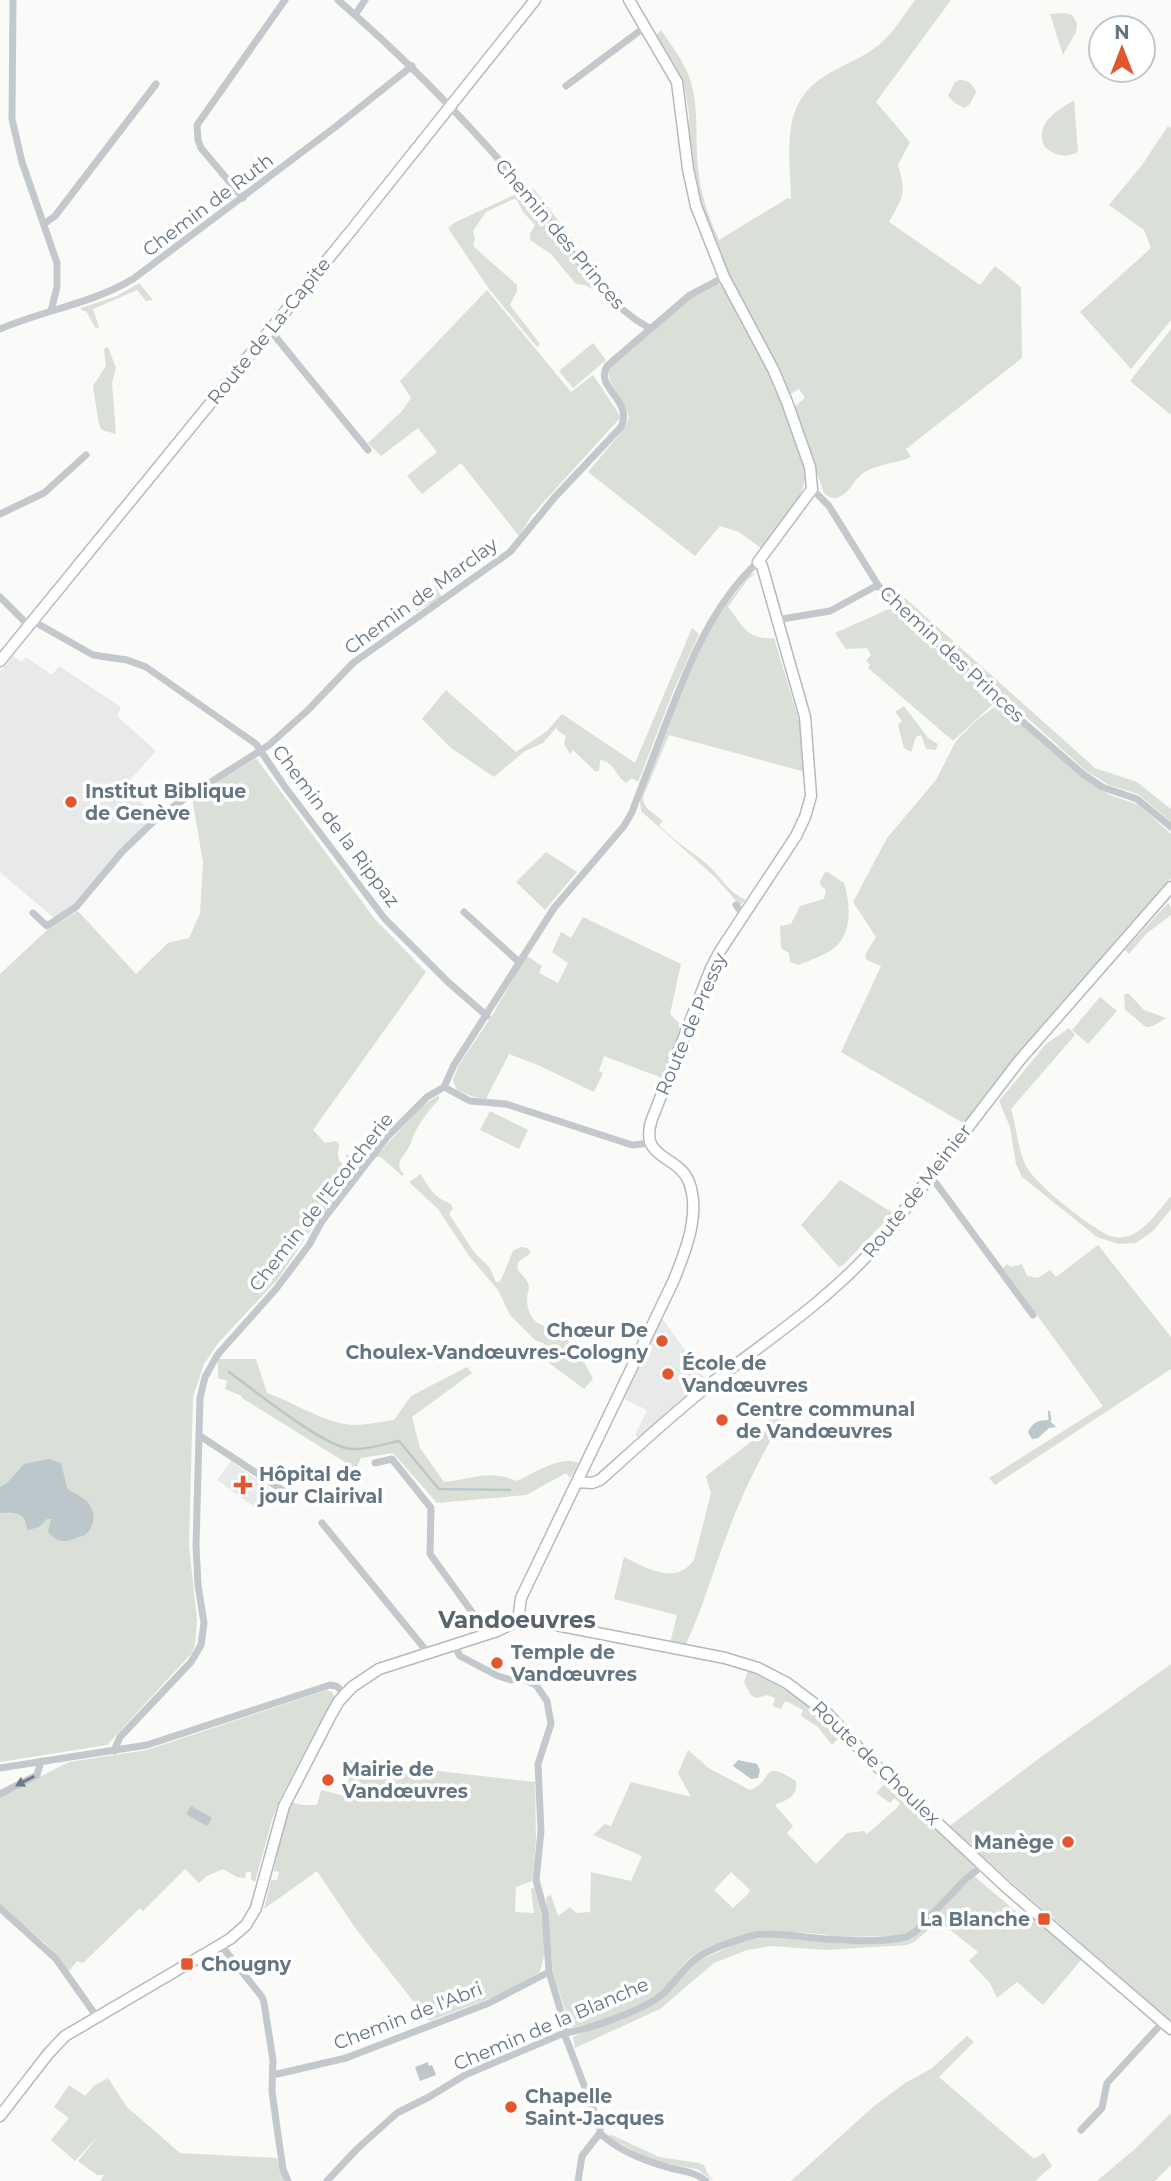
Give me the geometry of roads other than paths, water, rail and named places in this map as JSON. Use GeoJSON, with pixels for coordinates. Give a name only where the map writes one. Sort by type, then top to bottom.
{"type":"FeatureCollection","features":[{"type":"Feature","properties":{"kind":"street"},"geometry":{"type":"LineString","coordinates":[[13,0],[10,84],[12,119],[22,162],[54,251],[58,271],[51,311]]}},
{"type":"Feature","properties":{"kind":"street"},"geometry":{"type":"LineString","coordinates":[[243,198],[201,148],[197,125],[285,0]]}},
{"type":"Feature","properties":{"kind":"street","name":"Chemin des Princes"},"geometry":{"type":"LineString","coordinates":[[338,0],[412,66],[450,106],[523,187],[613,302],[649,328]]}},
{"type":"Feature","properties":{"kind":"street"},"geometry":{"type":"LineString","coordinates":[[355,15],[365,0]]}},
{"type":"Feature","properties":{"kind":"street","name":"Route de La-Capite"},"geometry":{"type":"LineString","coordinates":[[0,661],[535,0]]}},
{"type":"Feature","properties":{"kind":"street"},"geometry":{"type":"LineString","coordinates":[[629,0],[680,88],[693,195],[724,277],[773,369],[810,467],[812,489],[758,562]]}},
{"type":"Feature","properties":{"kind":"street"},"geometry":{"type":"LineString","coordinates":[[566,86],[645,27]]}},
{"type":"Feature","properties":{"kind":"street","name":"Chemin de Ruth"},"geometry":{"type":"LineString","coordinates":[[0,329],[96,298],[150,268],[412,66]]}},
{"type":"Feature","properties":{"kind":"street"},"geometry":{"type":"LineString","coordinates":[[44,224],[55,216],[156,84]]}},
{"type":"Feature","properties":{"kind":"street"},"geometry":{"type":"LineString","coordinates":[[649,328],[690,295],[724,277]]}},
{"type":"Feature","properties":{"kind":"street","name":"Chemin de Marclay"},"geometry":{"type":"LineString","coordinates":[[260,750],[307,710],[353,663],[484,572],[520,542],[555,497],[621,427],[623,409],[607,384],[604,371],[610,362],[649,328]]}},
{"type":"Feature","properties":{"kind":"street"},"geometry":{"type":"LineString","coordinates":[[270,330],[368,450]]}},
{"type":"Feature","properties":{"kind":"street"},"geometry":{"type":"LineString","coordinates":[[0,514],[44,493],[86,455]]}},
{"type":"Feature","properties":{"kind":"street","name":"Chemin des Princes"},"geometry":{"type":"LineString","coordinates":[[812,489],[829,506],[878,585],[1001,703],[1083,774],[1102,787],[1137,799],[1171,827]]}},
{"type":"Feature","properties":{"kind":"street","name":"Route de Pressy"},"geometry":{"type":"LineString","coordinates":[[650,1143],[648,1132],[652,1119],[711,968],[796,836],[806,817],[811,796],[807,728],[762,566],[758,562]]}},
{"type":"Feature","properties":{"kind":"street","name":"Chemin de l'Ecorcherie"},"geometry":{"type":"LineString","coordinates":[[114,1751],[120,1737],[191,1662],[201,1645],[204,1623],[196,1546],[201,1391],[214,1359],[276,1289],[309,1245],[322,1221],[387,1137],[427,1097],[444,1087],[457,1060],[561,898],[628,818],[675,696],[702,637],[758,562]]}},
{"type":"Feature","properties":{"kind":"street"},"geometry":{"type":"LineString","coordinates":[[776,620],[830,611],[878,585]]}},
{"type":"Feature","properties":{"kind":"street","name":"Chemin de la Rippaz"},"geometry":{"type":"LineString","coordinates":[[0,597],[31,624],[93,655],[127,660],[146,667],[242,733],[260,750],[285,788],[385,919],[440,975],[487,1016]]}},
{"type":"Feature","properties":{"kind":"street"},"geometry":{"type":"LineString","coordinates":[[33,914],[47,926],[76,907],[122,852],[155,820],[260,750]]}},
{"type":"Feature","properties":{"kind":"street","name":"Route de Meinier"},"geometry":{"type":"LineString","coordinates":[[578,1482],[592,1483],[600,1480],[713,1382],[836,1286],[873,1250],[1019,1061],[1171,887]]}},
{"type":"Feature","properties":{"kind":"street"},"geometry":{"type":"LineString","coordinates":[[736,905],[743,915]]}},
{"type":"Feature","properties":{"kind":"street"},"geometry":{"type":"LineString","coordinates":[[464,912],[519,962]]}},
{"type":"Feature","properties":{"kind":"street"},"geometry":{"type":"LineString","coordinates":[[0,2116],[53,2047],[70,2033],[242,1929],[253,1914],[259,1899],[284,1806],[345,1693],[372,1673],[488,1634],[518,1621],[521,1598],[673,1282],[689,1234],[693,1206],[688,1180],[678,1168],[656,1152],[650,1143],[632,1145],[506,1104],[470,1101],[444,1087]]}},
{"type":"Feature","properties":{"kind":"street"},"geometry":{"type":"LineString","coordinates":[[930,1175],[1033,1314]]}},
{"type":"Feature","properties":{"kind":"street"},"geometry":{"type":"LineString","coordinates":[[200,1436],[284,1491]]}},
{"type":"Feature","properties":{"kind":"street"},"geometry":{"type":"LineString","coordinates":[[375,1463],[392,1459],[427,1502],[433,1514],[430,1553],[488,1634]]}},
{"type":"Feature","properties":{"kind":"street"},"geometry":{"type":"LineString","coordinates":[[322,1523],[429,1654]]}},
{"type":"Feature","properties":{"kind":"street","name":"Route de Choulex"},"geometry":{"type":"LineString","coordinates":[[518,1621],[546,1623],[720,1657],[747,1664],[777,1677],[828,1714],[867,1757],[982,1866],[1167,2025]]}},
{"type":"Feature","properties":{"kind":"street"},"geometry":{"type":"LineString","coordinates":[[454,1645],[460,1656],[498,1676],[511,1680],[521,1678],[536,1685],[547,1701],[551,1724],[538,1764],[541,1831],[536,1880],[545,1913],[549,1972],[563,2019],[564,2033],[600,2127],[600,2133],[582,2155],[578,2181]]}},
{"type":"Feature","properties":{"kind":"street"},"geometry":{"type":"LineString","coordinates":[[0,1768],[147,1745],[330,1685],[345,1693]]}},
{"type":"Feature","properties":{"kind":"street"},"geometry":{"type":"LineString","coordinates":[[0,1794],[37,1775],[41,1761]]}},
{"type":"Feature","properties":{"kind":"street","name":"Chemin de la Blanche"},"geometry":{"type":"LineString","coordinates":[[327,2181],[397,2113],[465,2075],[564,2033],[606,2021],[651,2001],[664,1992],[696,1959],[746,1937],[777,1934],[834,1940],[907,1937],[982,1866]]}},
{"type":"Feature","properties":{"kind":"street"},"geometry":{"type":"LineString","coordinates":[[0,1908],[56,1959],[97,2017]]}},
{"type":"Feature","properties":{"kind":"street"},"geometry":{"type":"LineString","coordinates":[[220,1944],[262,1997],[267,2015],[272,2091],[282,2161],[288,2181]]}},
{"type":"Feature","properties":{"kind":"street","name":"Chemin de l'Abri"},"geometry":{"type":"LineString","coordinates":[[272,2075],[346,2058],[489,2003],[549,1972]]}},
{"type":"Feature","properties":{"kind":"street"},"geometry":{"type":"LineString","coordinates":[[1081,2130],[1102,2108],[1107,2083],[1167,2025]]}},
{"type":"Feature","properties":{"kind":"street"},"geometry":{"type":"LineString","coordinates":[[600,2133],[638,2157],[694,2174],[706,2181]]}},
{"type":"Feature","properties":{"kind":"waterway"},"geometry":{"type":"LineString","coordinates":[[229,1372],[307,1429],[339,1446],[363,1449],[399,1441],[439,1489],[510,1490]]}},
{"type":"Feature","properties":{"kind":"waterway"},"geometry":{"type":"LineString","coordinates":[[1049,1412],[1050,1420]]}},
{"type":"Feature","properties":{"kind":"place","name":"Institut Biblique de Genève"},"geometry":{"type":"Point","coordinates":[71,802]}},
{"type":"Feature","properties":{"kind":"place","name":"Chœur De Choulex-Vandœuvres-Cologny"},"geometry":{"type":"Point","coordinates":[662,1341]}},
{"type":"Feature","properties":{"kind":"place","name":"École de Vandœuvres"},"geometry":{"type":"Point","coordinates":[668,1374]}},
{"type":"Feature","properties":{"kind":"place","name":"Centre communal de Vandœuvres"},"geometry":{"type":"Point","coordinates":[722,1420]}},
{"type":"Feature","properties":{"kind":"place","name":"Hôpital de jour Clairival"},"geometry":{"type":"Point","coordinates":[243,1485]}},
{"type":"Feature","properties":{"kind":"place","name":"Temple de Vandœuvres"},"geometry":{"type":"Point","coordinates":[497,1663]}},
{"type":"Feature","properties":{"kind":"place","name":"Mairie de Vandœuvres"},"geometry":{"type":"Point","coordinates":[328,1780]}},
{"type":"Feature","properties":{"kind":"place","name":"Manège"},"geometry":{"type":"Point","coordinates":[1068,1842]}},
{"type":"Feature","properties":{"kind":"place","name":"La Blanche"},"geometry":{"type":"Point","coordinates":[1044,1919]}},
{"type":"Feature","properties":{"kind":"place","name":"Chougny"},"geometry":{"type":"Point","coordinates":[187,1964]}},
{"type":"Feature","properties":{"kind":"place","name":"Chapelle Saint-Jacques"},"geometry":{"type":"Point","coordinates":[511,2107]}},
{"type":"Feature","properties":{"kind":"district","name":"Vandoeuvres"},"geometry":{"type":"Point","coordinates":[517,1620]}}]}
